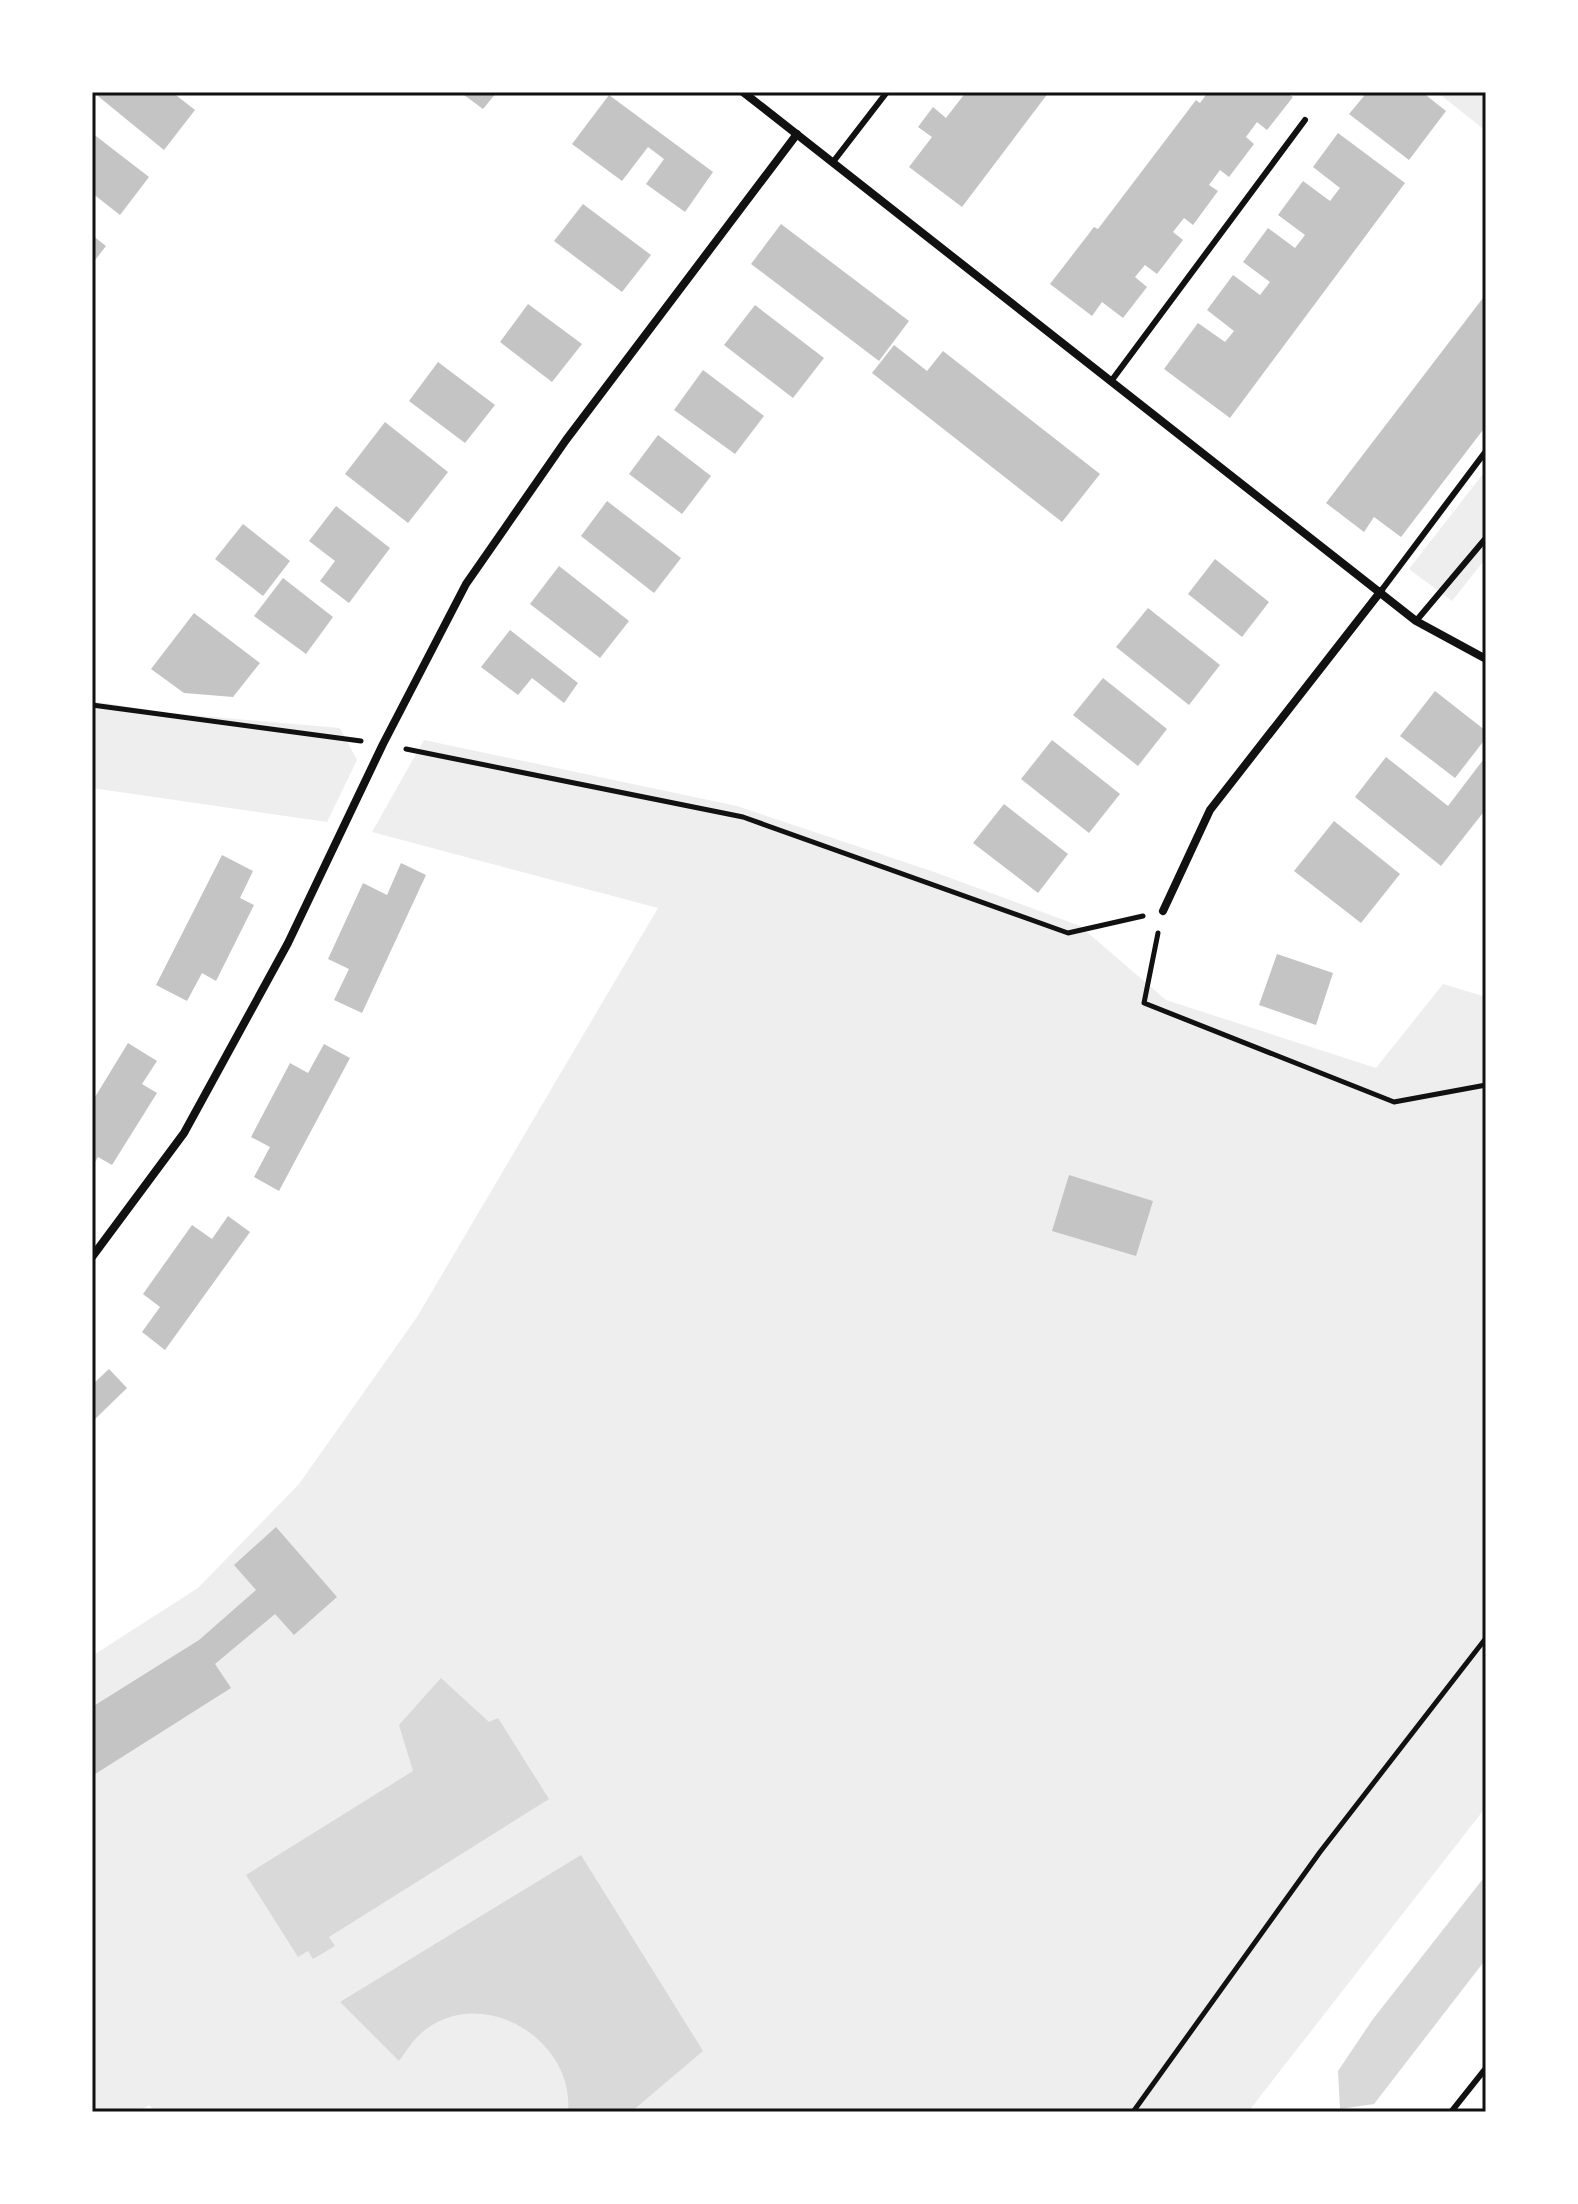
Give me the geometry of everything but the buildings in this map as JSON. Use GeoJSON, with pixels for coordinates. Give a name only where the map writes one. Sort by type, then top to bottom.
{"type":"FeatureCollection","features":[{"type":"Feature","properties":{"kind":"street"},"geometry":{"type":"LineString","coordinates":[[743,92],[1416,621],[1444,639],[1486,659]]}},
{"type":"Feature","properties":{"kind":"street"},"geometry":{"type":"LineString","coordinates":[[92,1257],[184,1133],[288,943],[383,744],[466,584],[566,440],[797,134]]}},
{"type":"Feature","properties":{"kind":"street"},"geometry":{"type":"LineString","coordinates":[[1163,911],[1210,810],[1381,591]]}},
{"type":"Feature","properties":{"kind":"lane"},"geometry":{"type":"LineString","coordinates":[[833,162],[887,92]]}},
{"type":"Feature","properties":{"kind":"lane"},"geometry":{"type":"LineString","coordinates":[[1112,380],[1305,120]]}},
{"type":"Feature","properties":{"kind":"lane"},"geometry":{"type":"LineString","coordinates":[[1381,591],[1486,451]]}},
{"type":"Feature","properties":{"kind":"lane"},"geometry":{"type":"LineString","coordinates":[[1416,621],[1486,538]]}},
{"type":"Feature","properties":{"kind":"lane"},"geometry":{"type":"LineString","coordinates":[[1451,2112],[1486,2068]]}},
{"type":"Feature","properties":{"kind":"path"},"geometry":{"type":"LineString","coordinates":[[92,705],[383,744],[743,817],[1068,933],[1163,911],[1144,1003],[1394,1102],[1486,1085]]}},
{"type":"Feature","properties":{"kind":"path"},"geometry":{"type":"LineString","coordinates":[[1133,2112],[1320,1852],[1486,1638]]}},
{"type":"Feature","properties":{"kind":"shaded area"},"geometry":{"type":"Polygon","coordinates":[[[1437,92],[1486,92],[1486,131],[1437,92]]]}},
{"type":"Feature","properties":{"kind":"shaded area"},"geometry":{"type":"Polygon","coordinates":[[[1486,470],[1486,558],[1452,601],[1409,569],[1486,470]]]}},
{"type":"Feature","properties":{"kind":"shaded area"},"geometry":{"type":"Polygon","coordinates":[[[92,701],[169,713],[340,728],[357,760],[327,822],[92,788],[92,701]]]}},
{"type":"Feature","properties":{"kind":"shaded area"},"geometry":{"type":"Polygon","coordinates":[[[424,740],[737,806],[937,873],[1080,926],[1166,1000],[1376,1068],[1443,984],[1486,997],[1486,1807],[1248,2112],[156,2112],[149,2105],[138,2112],[92,2112],[92,1656],[198,1588],[299,1484],[417,1317],[658,908],[372,832],[424,740]]]}},
{"type":"Feature","properties":{"kind":"shaded area"},"geometry":{"type":"Polygon","coordinates":[[[441,1678],[489,1722],[498,1718],[549,1799],[329,1937],[335,1946],[313,1959],[308,1951],[298,1957],[246,1875],[413,1771],[399,1725],[441,1678]]]}},
{"type":"Feature","properties":{"kind":"shaded area"},"geometry":{"type":"Polygon","coordinates":[[[581,1855],[703,2051],[631,2112],[568,2112],[566,2085],[556,2061],[539,2040],[517,2025],[493,2016],[467,2014],[441,2020],[418,2036],[399,2061],[340,2002],[581,1855]]]}},
{"type":"Feature","properties":{"kind":"shaded area"},"geometry":{"type":"Polygon","coordinates":[[[1486,1875],[1486,1959],[1374,2104],[1340,2109],[1338,2071],[1373,2019],[1486,1875]]]}}]}
